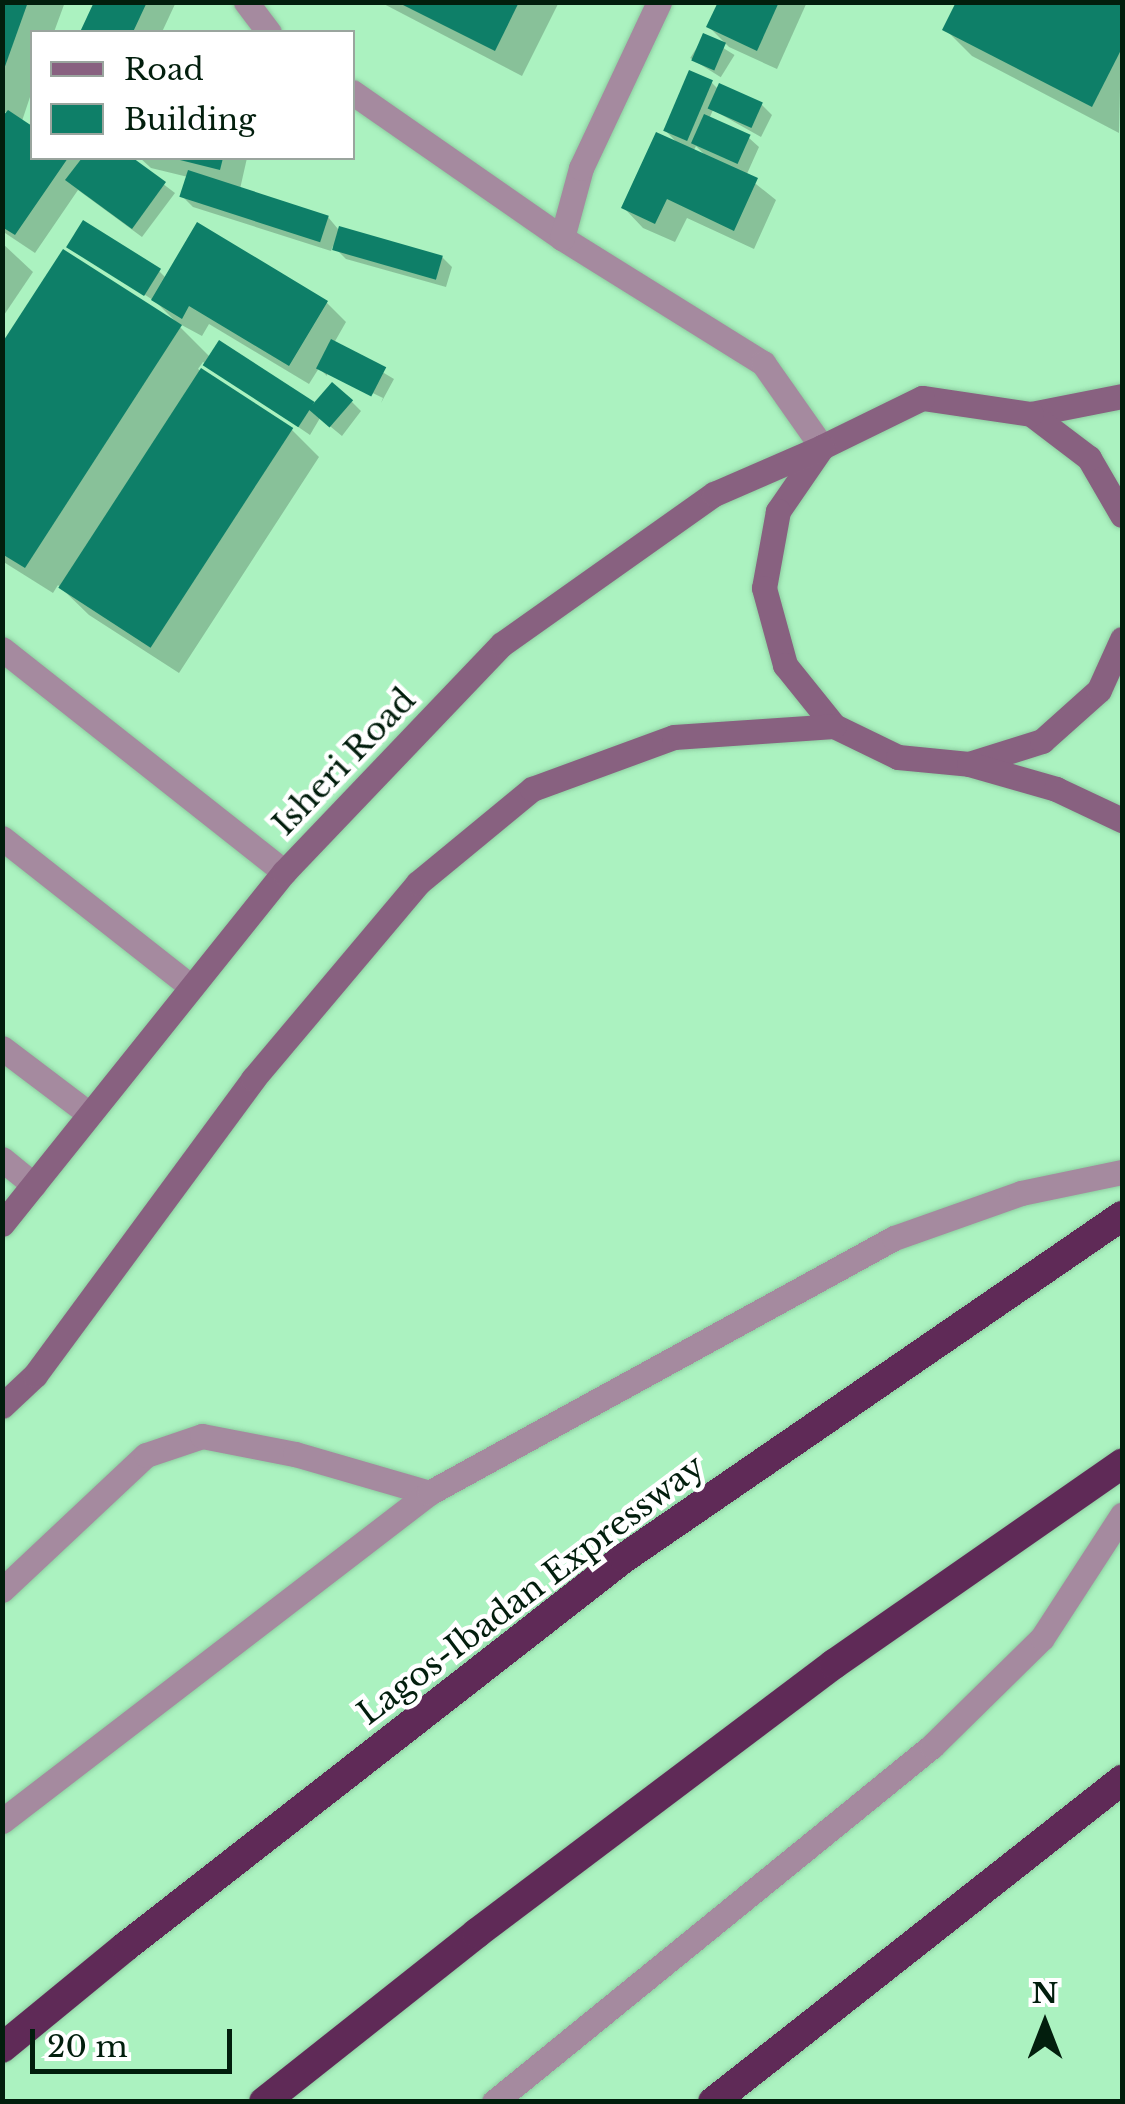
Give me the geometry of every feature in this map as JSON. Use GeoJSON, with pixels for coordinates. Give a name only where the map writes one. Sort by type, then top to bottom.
{"type":"FeatureCollection","features":[{"type":"Feature","properties":{"kind":"highway","name":"Lagos-Ibadan Expressway"},"geometry":{"type":"LineString","coordinates":[[2,2048],[125,1946],[624,1558],[1122,1216]]}},
{"type":"Feature","properties":{"kind":"highway"},"geometry":{"type":"LineString","coordinates":[[264,2102],[477,1933],[834,1664],[1122,1464]]}},
{"type":"Feature","properties":{"kind":"highway"},"geometry":{"type":"LineString","coordinates":[[713,2102],[1122,1780]]}},
{"type":"Feature","properties":{"kind":"main road"},"geometry":{"type":"LineString","coordinates":[[1031,414],[1122,396]]}},
{"type":"Feature","properties":{"kind":"main road","name":"Isheri Road"},"geometry":{"type":"LineString","coordinates":[[2,1224],[284,872],[502,644],[714,494],[922,398],[1031,414],[1089,458],[1122,516]]}},
{"type":"Feature","properties":{"kind":"main road","name":"Isheri Road"},"geometry":{"type":"LineString","coordinates":[[822,447],[778,511],[764,588],[785,665],[834,726],[898,757],[969,764],[1056,788],[1122,820]]}},
{"type":"Feature","properties":{"kind":"main road","name":"Isheri Road"},"geometry":{"type":"LineString","coordinates":[[969,764],[1042,741],[1099,690],[1122,639]]}},
{"type":"Feature","properties":{"kind":"main road","name":"Isheri Road"},"geometry":{"type":"LineString","coordinates":[[2,1406],[35,1376],[253,1078],[418,883],[532,788],[674,737],[834,726]]}},
{"type":"Feature","properties":{"kind":"street"},"geometry":{"type":"LineString","coordinates":[[246,2],[267,30]]}},
{"type":"Feature","properties":{"kind":"street"},"geometry":{"type":"LineString","coordinates":[[562,238],[581,168],[659,2]]}},
{"type":"Feature","properties":{"kind":"street"},"geometry":{"type":"LineString","coordinates":[[355,94],[562,238],[763,362],[822,447]]}},
{"type":"Feature","properties":{"kind":"street"},"geometry":{"type":"LineString","coordinates":[[2,649],[284,872]]}},
{"type":"Feature","properties":{"kind":"street"},"geometry":{"type":"LineString","coordinates":[[2,838],[190,986]]}},
{"type":"Feature","properties":{"kind":"street"},"geometry":{"type":"LineString","coordinates":[[2,1048],[88,1114]]}},
{"type":"Feature","properties":{"kind":"street"},"geometry":{"type":"LineString","coordinates":[[2,1159],[34,1186]]}},
{"type":"Feature","properties":{"kind":"street"},"geometry":{"type":"LineString","coordinates":[[2,1821],[430,1494],[894,1238],[1021,1193],[1122,1172]]}},
{"type":"Feature","properties":{"kind":"street"},"geometry":{"type":"LineString","coordinates":[[2,1590],[146,1455],[202,1436],[294,1454],[430,1494]]}},
{"type":"Feature","properties":{"kind":"street"},"geometry":{"type":"LineString","coordinates":[[494,2102],[932,1746],[1042,1638],[1122,1515]]}},
{"type":"Feature","properties":{"kind":"building"},"geometry":{"type":"Polygon","coordinates":[[[2,2],[28,2],[3,72],[2,72],[2,2]]]}},
{"type":"Feature","properties":{"kind":"building"},"geometry":{"type":"Polygon","coordinates":[[[94,2],[147,2],[134,30],[81,30],[94,2]]]}},
{"type":"Feature","properties":{"kind":"building"},"geometry":{"type":"Polygon","coordinates":[[[397,2],[519,2],[495,51],[397,2]]]}},
{"type":"Feature","properties":{"kind":"building"},"geometry":{"type":"Polygon","coordinates":[[[718,2],[779,2],[757,51],[706,27],[718,2]]]}},
{"type":"Feature","properties":{"kind":"building"},"geometry":{"type":"Polygon","coordinates":[[[956,2],[1122,2],[1122,48],[1092,107],[942,30],[956,2]]]}},
{"type":"Feature","properties":{"kind":"building"},"geometry":{"type":"Polygon","coordinates":[[[703,33],[726,43],[714,70],[691,61],[703,33]]]}},
{"type":"Feature","properties":{"kind":"building"},"geometry":{"type":"Polygon","coordinates":[[[689,70],[713,80],[687,141],[663,131],[689,70]]]}},
{"type":"Feature","properties":{"kind":"building"},"geometry":{"type":"Polygon","coordinates":[[[719,83],[763,103],[751,128],[708,109],[719,83]]]}},
{"type":"Feature","properties":{"kind":"building"},"geometry":{"type":"Polygon","coordinates":[[[8,110],[30,125],[30,160],[67,160],[15,235],[2,227],[2,117],[8,110]]]}},
{"type":"Feature","properties":{"kind":"building"},"geometry":{"type":"Polygon","coordinates":[[[704,114],[751,135],[738,164],[691,143],[704,114]]]}},
{"type":"Feature","properties":{"kind":"building"},"geometry":{"type":"Polygon","coordinates":[[[656,132],[758,178],[734,231],[667,199],[655,224],[621,208],[656,132]]]}},
{"type":"Feature","properties":{"kind":"building"},"geometry":{"type":"Polygon","coordinates":[[[80,160],[136,160],[166,182],[132,229],[65,180],[80,160]]]}},
{"type":"Feature","properties":{"kind":"building"},"geometry":{"type":"Polygon","coordinates":[[[180,160],[222,160],[220,170],[180,160]]]}},
{"type":"Feature","properties":{"kind":"building"},"geometry":{"type":"Polygon","coordinates":[[[188,170],[329,216],[320,242],[179,197],[188,170]]]}},
{"type":"Feature","properties":{"kind":"building"},"geometry":{"type":"Polygon","coordinates":[[[83,220],[161,269],[144,296],[66,247],[83,220]]]}},
{"type":"Feature","properties":{"kind":"building"},"geometry":{"type":"Polygon","coordinates":[[[197,222],[328,301],[289,366],[189,306],[182,319],[151,300],[197,222]]]}},
{"type":"Feature","properties":{"kind":"building"},"geometry":{"type":"Polygon","coordinates":[[[339,226],[443,256],[436,280],[332,250],[339,226]]]}},
{"type":"Feature","properties":{"kind":"building"},"geometry":{"type":"Polygon","coordinates":[[[63,249],[182,325],[25,568],[2,554],[2,343],[63,249]]]}},
{"type":"Feature","properties":{"kind":"building"},"geometry":{"type":"Polygon","coordinates":[[[331,339],[386,367],[371,397],[316,368],[331,339]]]}},
{"type":"Feature","properties":{"kind":"building"},"geometry":{"type":"Polygon","coordinates":[[[219,340],[315,402],[298,427],[203,365],[219,340]]]}},
{"type":"Feature","properties":{"kind":"building"},"geometry":{"type":"Polygon","coordinates":[[[201,368],[293,428],[151,648],[58,588],[201,368]]]}},
{"type":"Feature","properties":{"kind":"building"},"geometry":{"type":"Polygon","coordinates":[[[332,382],[353,400],[330,428],[308,409],[332,382]]]}}]}
